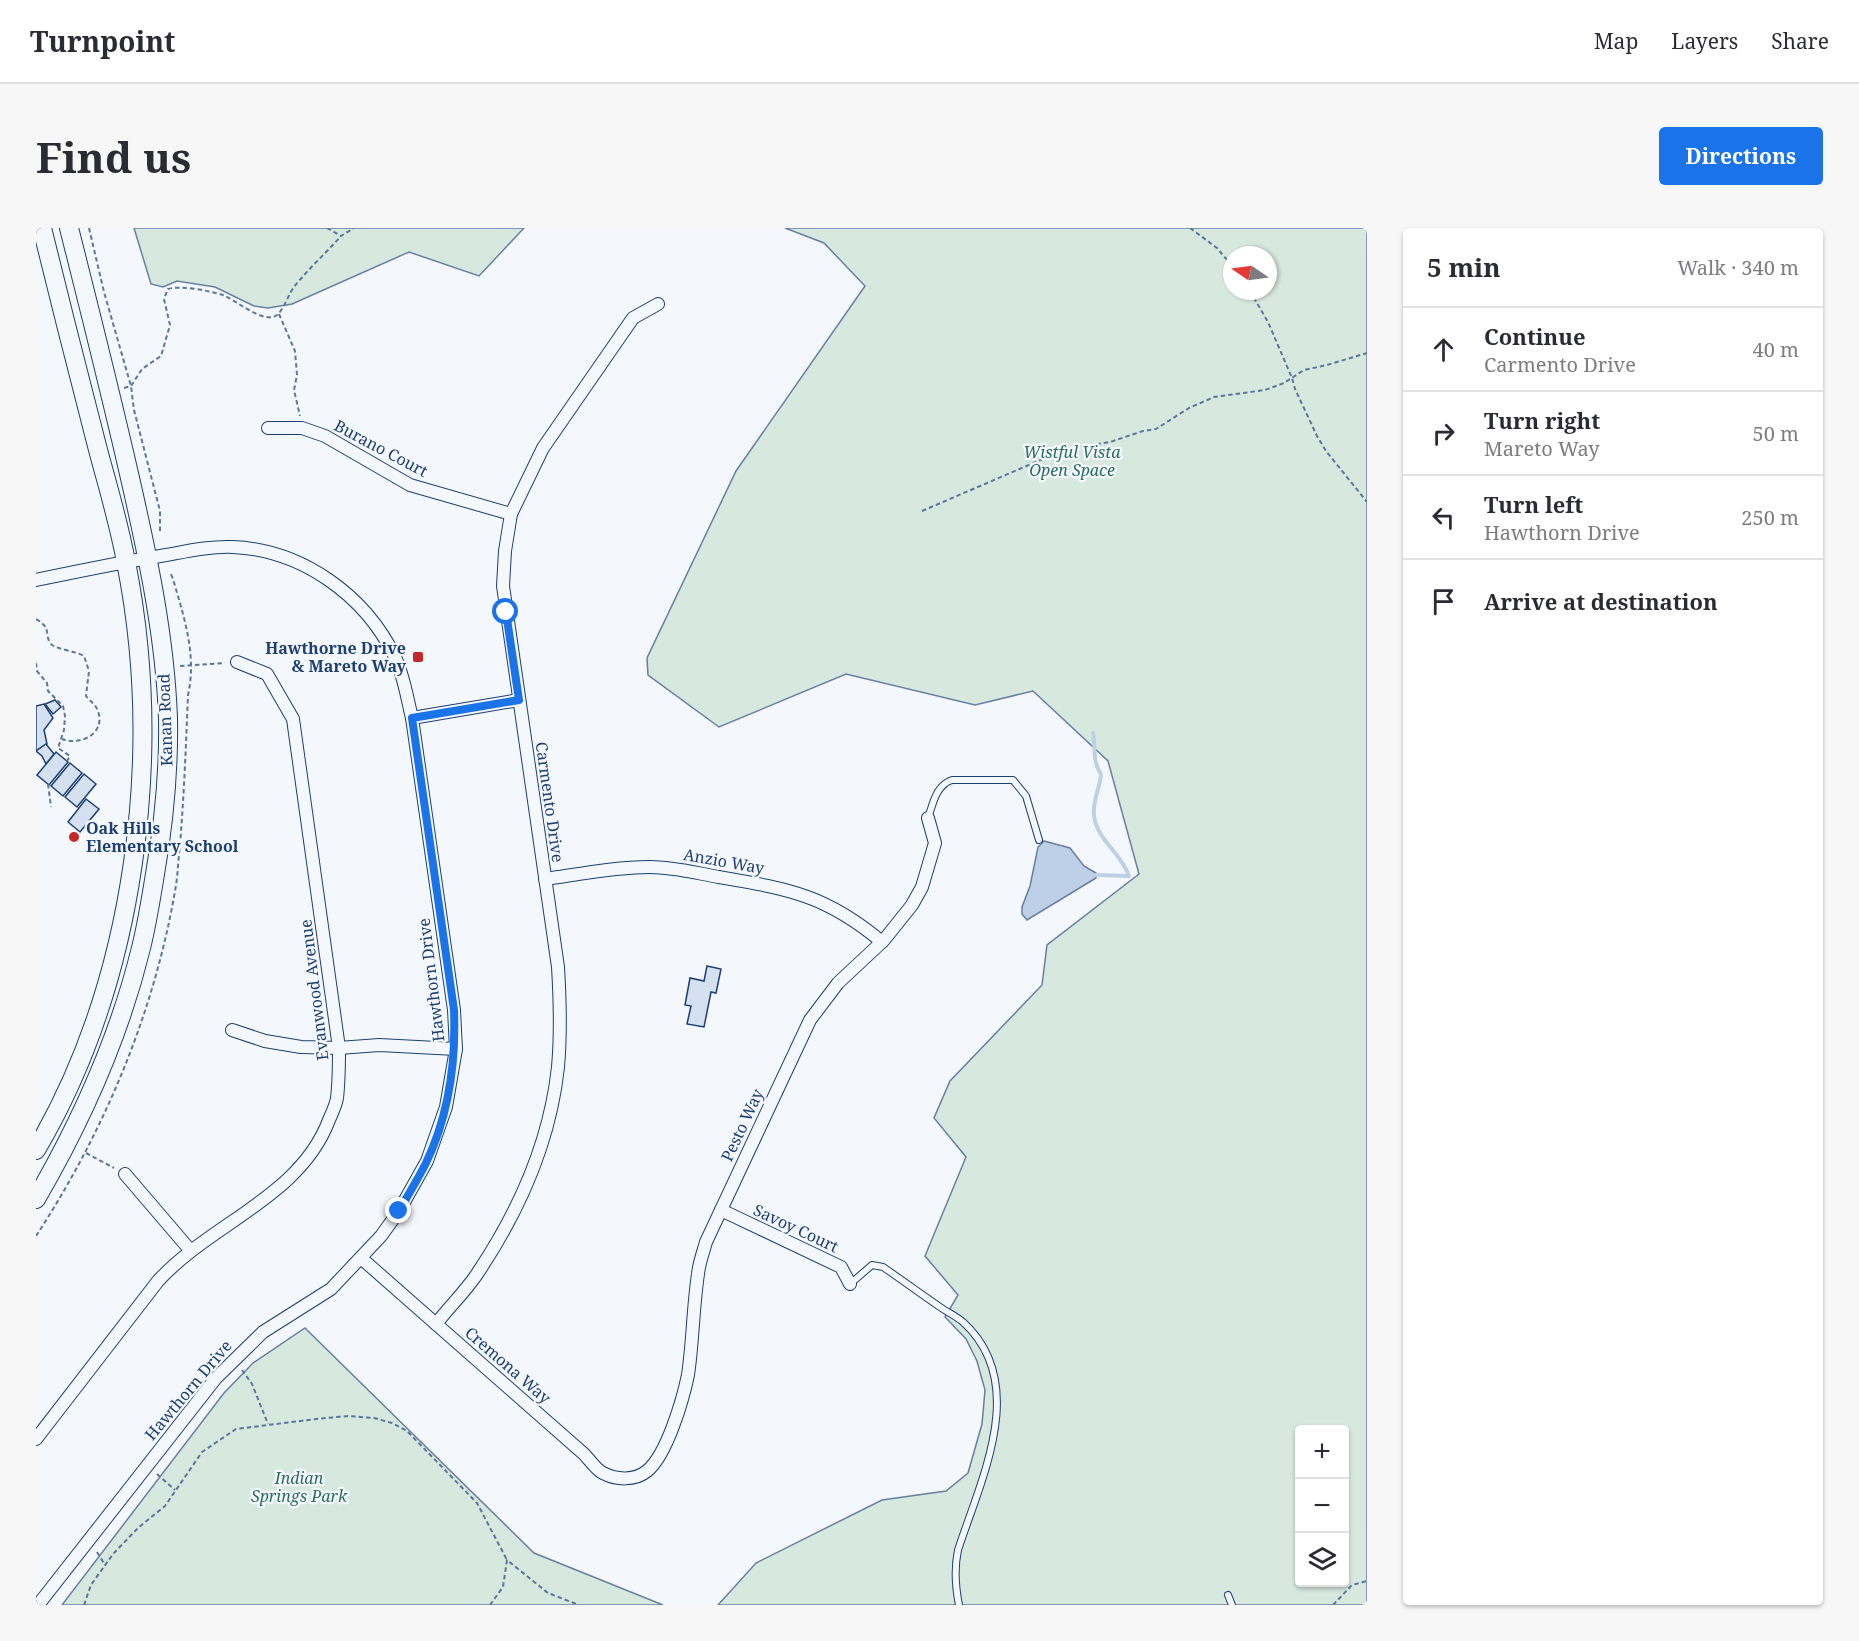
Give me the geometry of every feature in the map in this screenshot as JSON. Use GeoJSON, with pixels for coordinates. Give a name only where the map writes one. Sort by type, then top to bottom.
{"type":"FeatureCollection","features":[{"type":"Feature","properties":{"kind":"main road","name":"Kanan Road"},"geometry":{"type":"LineString","coordinates":[[36,1150],[64,1095],[102,996],[119,938],[130,884],[141,779],[143,709],[139,645],[126,561],[42,228]]}},
{"type":"Feature","properties":{"kind":"main road","name":"Kanan Road"},"geometry":{"type":"LineString","coordinates":[[36,1199],[61,1156],[106,1060],[125,1005],[142,947],[162,833],[167,772],[168,717],[160,628],[148,557],[110,391],[69,228]]}},
{"type":"Feature","properties":{"kind":"street","name":"Carmento Drive"},"geometry":{"type":"LineString","coordinates":[[436,1324],[475,1276],[506,1229],[530,1178],[548,1120],[558,1068],[560,1012],[558,967],[503,586],[505,551],[511,514],[543,448],[633,318],[658,304]]}},
{"type":"Feature","properties":{"kind":"street","name":"Burano Court"},"geometry":{"type":"LineString","coordinates":[[268,428],[302,428],[343,445],[410,485],[511,514]]}},
{"type":"Feature","properties":{"kind":"street","name":"Hawthorn Drive"},"geometry":{"type":"LineString","coordinates":[[36,580],[201,548],[233,547],[278,555],[318,573],[356,602],[384,637],[395,658],[403,678],[412,718],[454,1010],[456,1049],[446,1107],[427,1161],[399,1211],[361,1258],[331,1289],[263,1332],[216,1378],[38,1605]]}},
{"type":"Feature","properties":{"kind":"street","name":"Evanwood Avenue"},"geometry":{"type":"LineString","coordinates":[[36,1439],[174,1263],[278,1188],[297,1171],[311,1154],[325,1130],[336,1100],[339,1048],[294,719],[267,674],[237,662]]}},
{"type":"Feature","properties":{"kind":"street"},"geometry":{"type":"LineString","coordinates":[[412,718],[519,700]]}},
{"type":"Feature","properties":{"kind":"street","name":"Pesto Way"},"geometry":{"type":"LineString","coordinates":[[640,1476],[655,1462],[681,1404],[688,1373],[698,1271],[706,1242],[810,1020],[838,983],[882,942],[912,905],[922,887],[935,843],[928,818]]}},
{"type":"Feature","properties":{"kind":"street","name":"Anzio Way"},"geometry":{"type":"LineString","coordinates":[[545,879],[621,868],[652,867],[778,887],[833,906],[860,923],[882,942]]}},
{"type":"Feature","properties":{"kind":"street"},"geometry":{"type":"LineString","coordinates":[[232,1030],[265,1041],[301,1047],[339,1048],[379,1045],[456,1049]]}},
{"type":"Feature","properties":{"kind":"street"},"geometry":{"type":"LineString","coordinates":[[125,1173],[190,1250]]}},
{"type":"Feature","properties":{"kind":"street","name":"Savoy Court"},"geometry":{"type":"LineString","coordinates":[[721,1210],[841,1267],[850,1284]]}},
{"type":"Feature","properties":{"kind":"street","name":"Cremona Way"},"geometry":{"type":"LineString","coordinates":[[361,1258],[584,1454],[602,1473],[619,1479],[640,1476]]}},
{"type":"Feature","properties":{"kind":"lane"},"geometry":{"type":"LineString","coordinates":[[928,818],[938,790],[946,782],[952,780],[1013,780],[1026,796],[1039,840]]}},
{"type":"Feature","properties":{"kind":"lane"},"geometry":{"type":"LineString","coordinates":[[850,1284],[872,1265],[883,1267],[963,1322],[977,1338],[990,1360],[996,1379],[997,1407],[994,1437],[958,1550],[955,1587],[959,1605]]}},
{"type":"Feature","properties":{"kind":"lane"},"geometry":{"type":"LineString","coordinates":[[1228,1594],[1232,1605]]}},
{"type":"Feature","properties":{"kind":"path"},"geometry":{"type":"LineString","coordinates":[[89,228],[104,292],[131,386],[134,410],[160,511],[160,533]]}},
{"type":"Feature","properties":{"kind":"path"},"geometry":{"type":"LineString","coordinates":[[327,228],[341,236]]}},
{"type":"Feature","properties":{"kind":"path"},"geometry":{"type":"LineString","coordinates":[[131,386],[142,369],[161,356],[170,325],[164,299],[168,289],[181,288],[223,295],[265,317],[273,317],[279,314],[294,287],[341,236],[354,228]]}},
{"type":"Feature","properties":{"kind":"path"},"geometry":{"type":"LineString","coordinates":[[1190,228],[1223,255]]}},
{"type":"Feature","properties":{"kind":"path"},"geometry":{"type":"LineString","coordinates":[[1255,300],[1268,322],[1295,389],[1322,443],[1367,502]]}},
{"type":"Feature","properties":{"kind":"path"},"geometry":{"type":"LineString","coordinates":[[279,314],[295,351],[297,375],[294,390],[302,428]]}},
{"type":"Feature","properties":{"kind":"path"},"geometry":{"type":"LineString","coordinates":[[922,511],[1066,449],[1110,442],[1143,430],[1156,429],[1189,408],[1214,397],[1264,390],[1284,383],[1312,367],[1367,353]]}},
{"type":"Feature","properties":{"kind":"path"},"geometry":{"type":"LineString","coordinates":[[36,619],[45,624],[51,644],[84,656],[89,671],[86,696],[99,714],[98,727],[89,737],[78,741],[62,739]]}},
{"type":"Feature","properties":{"kind":"path"},"geometry":{"type":"LineString","coordinates":[[179,666],[237,662]]}},
{"type":"Feature","properties":{"kind":"path"},"geometry":{"type":"LineString","coordinates":[[36,663],[38,671],[47,683],[48,692],[63,706],[65,716],[62,739],[58,748],[70,756],[67,761]]}},
{"type":"Feature","properties":{"kind":"path"},"geometry":{"type":"LineString","coordinates":[[48,784],[51,807]]}},
{"type":"Feature","properties":{"kind":"path"},"geometry":{"type":"LineString","coordinates":[[86,1153],[125,1173]]}},
{"type":"Feature","properties":{"kind":"path"},"geometry":{"type":"LineString","coordinates":[[233,1360],[252,1384],[268,1424]]}},
{"type":"Feature","properties":{"kind":"path"},"geometry":{"type":"LineString","coordinates":[[84,1605],[91,1584],[113,1554],[139,1527],[165,1506],[202,1452],[236,1429],[348,1416],[374,1418],[392,1423],[407,1431],[477,1503],[507,1560],[548,1593],[579,1605]]}},
{"type":"Feature","properties":{"kind":"path"},"geometry":{"type":"LineString","coordinates":[[146,1466],[166,1480],[175,1490]]}},
{"type":"Feature","properties":{"kind":"path"},"geometry":{"type":"LineString","coordinates":[[490,1605],[503,1587],[507,1560]]}},
{"type":"Feature","properties":{"kind":"path"},"geometry":{"type":"LineString","coordinates":[[1333,1605],[1352,1585],[1367,1581]]}},
{"type":"Feature","properties":{"kind":"green space"},"geometry":{"type":"Polygon","coordinates":[[[134,228],[524,228],[479,276],[409,252],[292,304],[268,308],[254,306],[215,287],[177,281],[163,287],[151,284],[134,228]]]}},
{"type":"Feature","properties":{"kind":"green space","name":"Wistful Vista Open Space"},"geometry":{"type":"Polygon","coordinates":[[[785,228],[1367,228],[1367,1605],[718,1605],[756,1563],[882,1500],[946,1491],[968,1473],[982,1424],[985,1390],[977,1361],[966,1339],[945,1317],[958,1295],[925,1256],[966,1157],[934,1118],[950,1081],[1042,985],[1047,945],[1139,874],[1108,761],[1033,691],[975,705],[846,674],[719,727],[648,675],[647,658],[736,471],[865,286],[824,243],[785,228]]]}},
{"type":"Feature","properties":{"kind":"green space","name":"Indian Springs Park"},"geometry":{"type":"Polygon","coordinates":[[[305,1328],[534,1553],[663,1605],[62,1605],[224,1393],[253,1363],[305,1328]]]}},
{"type":"Feature","properties":{"kind":"water"},"geometry":{"type":"Polygon","coordinates":[[[1044,841],[1070,848],[1084,866],[1096,873],[1096,878],[1027,920],[1022,914],[1022,907],[1030,886],[1038,847],[1044,841]]]}},
{"type":"Feature","properties":{"kind":"building"},"geometry":{"type":"Polygon","coordinates":[[[55,700],[61,707],[53,714],[45,704],[55,700]]]}},
{"type":"Feature","properties":{"kind":"building"},"geometry":{"type":"Polygon","coordinates":[[[44,704],[53,718],[44,730],[47,744],[36,751],[36,706],[44,704]]]}},
{"type":"Feature","properties":{"kind":"building"},"geometry":{"type":"Polygon","coordinates":[[[46,744],[54,754],[46,764],[36,751],[46,744]]]}},
{"type":"Feature","properties":{"kind":"building"},"geometry":{"type":"Polygon","coordinates":[[[56,752],[68,762],[49,785],[37,775],[56,752]]]}},
{"type":"Feature","properties":{"kind":"building"},"geometry":{"type":"Polygon","coordinates":[[[70,763],[82,773],[63,796],[51,786],[70,763]]]}},
{"type":"Feature","properties":{"kind":"building"},"geometry":{"type":"Polygon","coordinates":[[[84,774],[96,784],[77,807],[65,797],[84,774]]]}},
{"type":"Feature","properties":{"kind":"building"},"geometry":{"type":"Polygon","coordinates":[[[86,799],[99,809],[80,832],[68,822],[86,799]]]}},
{"type":"Feature","properties":{"kind":"building"},"geometry":{"type":"Polygon","coordinates":[[[707,966],[721,969],[716,993],[711,992],[704,1027],[687,1024],[691,1006],[685,1005],[690,978],[704,981],[707,966]]]}},
{"type":"Feature","properties":{"kind":"waterway"},"geometry":{"type":"LineString","coordinates":[[1093,733],[1095,760],[1101,774],[1094,806],[1096,825],[1126,868],[1129,876],[1096,875]]}},
{"type":"Feature","properties":{"kind":"place","name":"Hawthorne Drive & Mareto Way"},"geometry":{"type":"Point","coordinates":[418,657]}},
{"type":"Feature","properties":{"kind":"place","name":"Oak Hills Elementary School"},"geometry":{"type":"Point","coordinates":[74,837]}},
{"type":"Feature","properties":{"kind":"route"},"geometry":{"type":"LineString","coordinates":[[399,1211],[427,1161],[446,1107],[456,1049],[454,1010],[412,718],[519,700],[506,612]]}}]}
